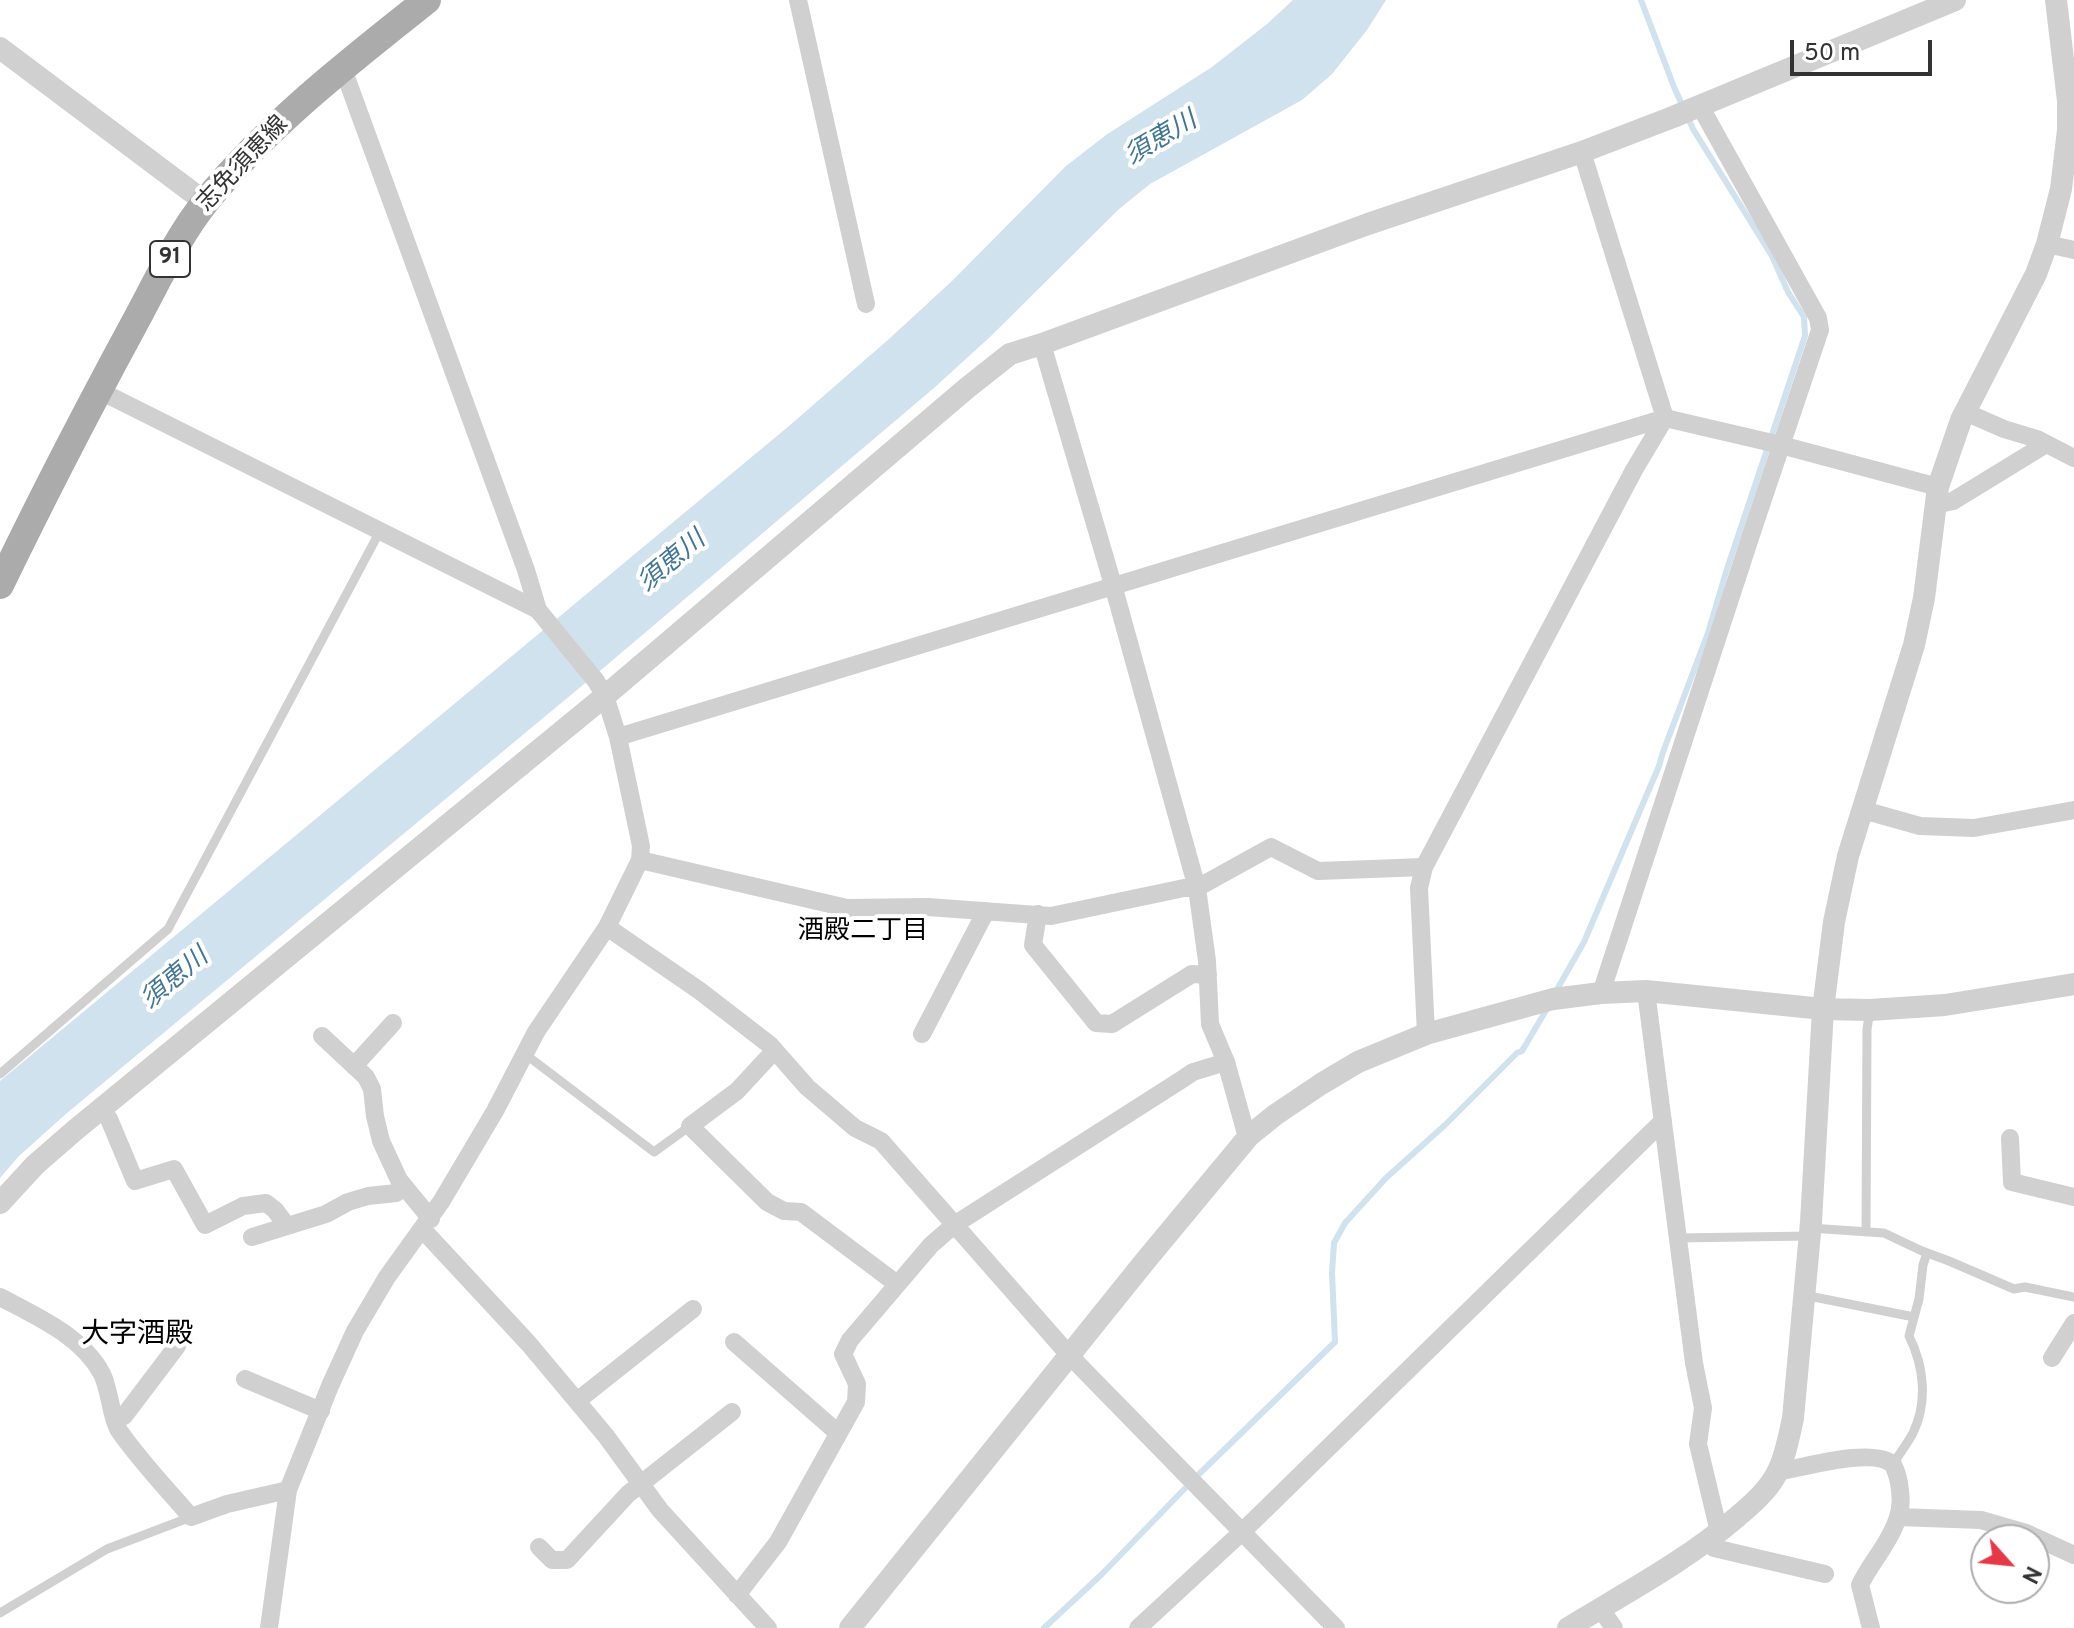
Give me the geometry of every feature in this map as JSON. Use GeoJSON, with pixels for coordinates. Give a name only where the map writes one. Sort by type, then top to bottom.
{"type":"FeatureCollection","features":[{"type":"Feature","properties":{"kind":"main road","name":"志免須恵線"},"geometry":{"type":"LineString","coordinates":[[0,585],[98,390],[205,202],[247,155],[342,66],[427,0]]}},
{"type":"Feature","properties":{"kind":"street"},"geometry":{"type":"LineString","coordinates":[[798,0],[866,304]]}},
{"type":"Feature","properties":{"kind":"street"},"geometry":{"type":"LineString","coordinates":[[0,1203],[35,1165],[100,1109],[601,688],[1010,354],[1368,224],[1582,152],[1955,0]]}},
{"type":"Feature","properties":{"kind":"street"},"geometry":{"type":"LineString","coordinates":[[1568,1628],[1655,1576],[1713,1536],[1764,1491],[1777,1472],[1786,1449],[1793,1418],[1804,1298],[1823,1009],[1834,922],[1848,856],[1914,645],[1924,598],[1937,496],[1965,412],[2036,274],[2067,188],[2068,101],[2056,0]]}},
{"type":"Feature","properties":{"kind":"street"},"geometry":{"type":"LineString","coordinates":[[0,48],[205,202]]}},
{"type":"Feature","properties":{"kind":"street"},"geometry":{"type":"LineString","coordinates":[[269,1628],[288,1490],[355,1331],[387,1277],[427,1224],[495,1111],[536,1032],[607,927],[640,860],[641,846],[618,737],[601,688],[542,616],[342,66]]}},
{"type":"Feature","properties":{"kind":"street"},"geometry":{"type":"LineString","coordinates":[[1601,993],[1820,330],[1818,318],[1700,106]]}},
{"type":"Feature","properties":{"kind":"street"},"geometry":{"type":"LineString","coordinates":[[1426,1034],[1419,888],[1424,867],[1634,470],[1665,418],[1582,152]]}},
{"type":"Feature","properties":{"kind":"street"},"geometry":{"type":"LineString","coordinates":[[2047,244],[2074,250]]}},
{"type":"Feature","properties":{"kind":"street"},"geometry":{"type":"LineString","coordinates":[[1042,344],[1197,888],[1208,975],[1210,1024],[1226,1062],[1249,1136]]}},
{"type":"Feature","properties":{"kind":"street"},"geometry":{"type":"LineString","coordinates":[[98,390],[542,616]]}},
{"type":"Feature","properties":{"kind":"street"},"geometry":{"type":"LineString","coordinates":[[1965,412],[2074,458]]}},
{"type":"Feature","properties":{"kind":"street"},"geometry":{"type":"LineString","coordinates":[[618,737],[1665,418],[1781,445],[1953,501],[2046,444]]}},
{"type":"Feature","properties":{"kind":"street"},"geometry":{"type":"LineString","coordinates":[[1863,810],[1920,826],[1974,828],[2074,810]]}},
{"type":"Feature","properties":{"kind":"street"},"geometry":{"type":"LineString","coordinates":[[640,860],[847,908],[928,907],[1051,916],[1184,888],[1197,888],[1271,847],[1318,871],[1424,867]]}},
{"type":"Feature","properties":{"kind":"street"},"geometry":{"type":"LineString","coordinates":[[922,1034],[986,911]]}},
{"type":"Feature","properties":{"kind":"street"},"geometry":{"type":"LineString","coordinates":[[1038,914],[1033,945],[1096,1023],[1112,1024],[1192,974],[1208,975]]}},
{"type":"Feature","properties":{"kind":"street"},"geometry":{"type":"LineString","coordinates":[[607,927],[700,991],[775,1050],[807,1087],[855,1128],[881,1141],[1070,1356],[1336,1628]]}},
{"type":"Feature","properties":{"kind":"street"},"geometry":{"type":"LineString","coordinates":[[850,1628],[1249,1136],[1275,1115],[1358,1062],[1426,1034],[1553,999],[1601,993],[1646,991],[1823,1009],[1870,1010],[1945,1005],[2074,984]]}},
{"type":"Feature","properties":{"kind":"street"},"geometry":{"type":"LineString","coordinates":[[1646,991],[1694,1363],[1703,1408],[1698,1444],[1714,1548],[1825,1574]]}},
{"type":"Feature","properties":{"kind":"street"},"geometry":{"type":"LineString","coordinates":[[354,1066],[393,1023]]}},
{"type":"Feature","properties":{"kind":"street"},"geometry":{"type":"LineString","coordinates":[[322,1036],[366,1077],[372,1089],[381,1141],[399,1180],[427,1224],[606,1436],[660,1510],[768,1628]]}},
{"type":"Feature","properties":{"kind":"street"},"geometry":{"type":"LineString","coordinates":[[775,1050],[737,1091],[690,1126],[767,1202],[784,1211],[801,1212],[897,1284]]}},
{"type":"Feature","properties":{"kind":"street"},"geometry":{"type":"LineString","coordinates":[[737,1595],[778,1542],[856,1402],[857,1384],[843,1354],[850,1340],[931,1245],[954,1225],[1193,1072],[1226,1062]]}},
{"type":"Feature","properties":{"kind":"street"},"geometry":{"type":"LineString","coordinates":[[100,1109],[109,1119],[135,1181],[174,1169],[205,1225],[243,1206],[266,1203],[287,1226]]}},
{"type":"Feature","properties":{"kind":"street"},"geometry":{"type":"LineString","coordinates":[[1138,1628],[1243,1531],[1663,1121]]}},
{"type":"Feature","properties":{"kind":"street"},"geometry":{"type":"LineString","coordinates":[[2010,1138],[2012,1182],[2074,1197]]}},
{"type":"Feature","properties":{"kind":"street"},"geometry":{"type":"LineString","coordinates":[[252,1237],[326,1214],[348,1202],[396,1193],[404,1187]]}},
{"type":"Feature","properties":{"kind":"street"},"geometry":{"type":"LineString","coordinates":[[0,1297],[70,1338],[89,1356],[102,1374],[117,1429],[191,1517],[227,1504],[288,1490]]}},
{"type":"Feature","properties":{"kind":"street"},"geometry":{"type":"LineString","coordinates":[[577,1401],[693,1309]]}},
{"type":"Feature","properties":{"kind":"street"},"geometry":{"type":"LineString","coordinates":[[2052,1358],[2074,1323]]}},
{"type":"Feature","properties":{"kind":"street"},"geometry":{"type":"LineString","coordinates":[[734,1342],[838,1433]]}},
{"type":"Feature","properties":{"kind":"street"},"geometry":{"type":"LineString","coordinates":[[115,1420],[124,1416],[177,1346]]}},
{"type":"Feature","properties":{"kind":"street"},"geometry":{"type":"LineString","coordinates":[[245,1379],[321,1411]]}},
{"type":"Feature","properties":{"kind":"street"},"geometry":{"type":"LineString","coordinates":[[539,1547],[552,1560],[567,1560],[640,1483],[732,1412]]}},
{"type":"Feature","properties":{"kind":"street"},"geometry":{"type":"LineString","coordinates":[[1777,1472],[1860,1457],[1880,1458],[1892,1465],[1898,1476],[1902,1499],[1898,1517],[1890,1537],[1860,1585],[1871,1628]]}},
{"type":"Feature","properties":{"kind":"street"},"geometry":{"type":"LineString","coordinates":[[1898,1517],[1981,1520],[2026,1533],[2074,1555]]}},
{"type":"Feature","properties":{"kind":"street"},"geometry":{"type":"LineString","coordinates":[[1600,1608],[1614,1628]]}},
{"type":"Feature","properties":{"kind":"lane"},"geometry":{"type":"LineString","coordinates":[[0,1074],[168,929],[380,531]]}},
{"type":"Feature","properties":{"kind":"lane"},"geometry":{"type":"LineString","coordinates":[[1866,1232],[1867,1029],[1870,1010]]}},
{"type":"Feature","properties":{"kind":"lane"},"geometry":{"type":"LineString","coordinates":[[525,1054],[654,1152],[690,1126]]}},
{"type":"Feature","properties":{"kind":"lane"},"geometry":{"type":"LineString","coordinates":[[1678,1238],[1810,1232],[1884,1233],[2014,1289],[2025,1287],[2074,1297]]}},
{"type":"Feature","properties":{"kind":"lane"},"geometry":{"type":"LineString","coordinates":[[1892,1465],[1913,1433],[1921,1407],[1920,1367],[1909,1336],[1927,1253]]}},
{"type":"Feature","properties":{"kind":"lane"},"geometry":{"type":"LineString","coordinates":[[1804,1298],[1814,1297],[1914,1317]]}},
{"type":"Feature","properties":{"kind":"lane"},"geometry":{"type":"LineString","coordinates":[[0,1613],[107,1549],[191,1517]]}},
{"type":"Feature","properties":{"kind":"water","name":"須恵川"},"geometry":{"type":"Polygon","coordinates":[[[1293,0],[1386,0],[1332,74],[1302,100],[1150,184],[1119,209],[934,388],[601,670],[67,1113],[19,1156],[0,1178],[0,1081],[789,426],[952,281],[1066,166],[1106,135],[1212,67],[1293,0]]]}},
{"type":"Feature","properties":{"kind":"waterway"},"geometry":{"type":"LineString","coordinates":[[1555,993],[1584,942],[1659,766],[1708,633],[1805,336],[1804,317],[1788,292],[1772,256],[1693,129],[1641,0]]}},
{"type":"Feature","properties":{"kind":"waterway"},"geometry":{"type":"LineString","coordinates":[[1044,1628],[1335,1342],[1334,1243],[1345,1223],[1386,1178],[1522,1051],[1548,1007]]}},
{"type":"Feature","properties":{"kind":"district","name":"酒殿二丁目"},"geometry":{"type":"Point","coordinates":[863,933]}},
{"type":"Feature","properties":{"kind":"district","name":"大字酒殿"},"geometry":{"type":"Point","coordinates":[137,1336]}}]}
